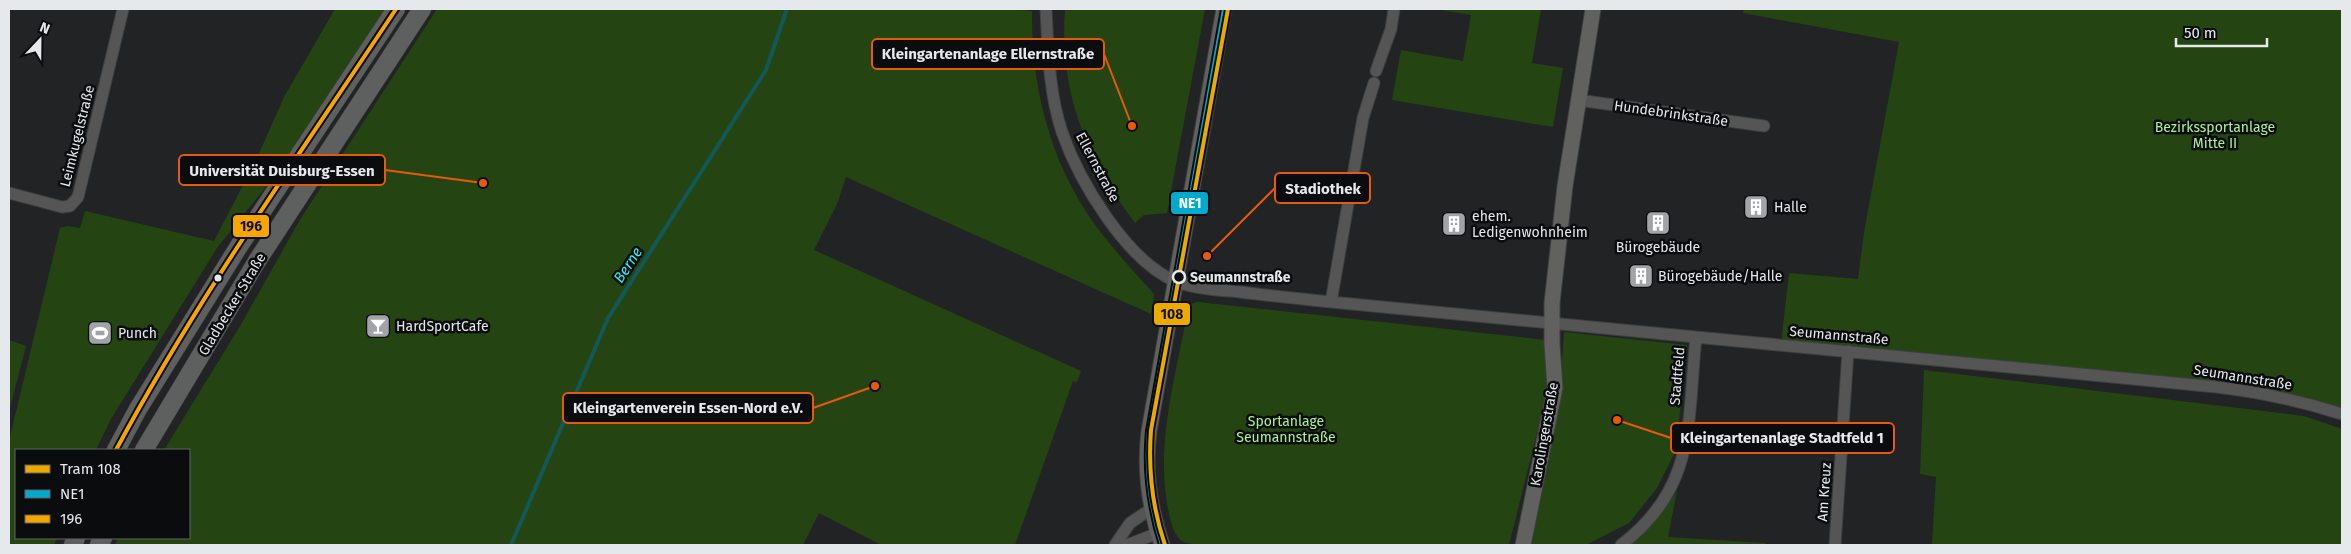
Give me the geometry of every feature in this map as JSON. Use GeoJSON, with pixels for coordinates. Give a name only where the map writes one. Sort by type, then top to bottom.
{"type":"FeatureCollection","features":[{"type":"Feature","properties":{"kind":"main road","name":"Gladbecker Straße"},"geometry":{"type":"LineString","coordinates":[[117,449],[138,409],[239,246],[396,9]]}},
{"type":"Feature","properties":{"kind":"main road","name":"Gladbecker Straße"},"geometry":{"type":"LineString","coordinates":[[145,449],[257,261],[422,9]]}},
{"type":"Feature","properties":{"kind":"street","name":"Leimkugelstraße"},"geometry":{"type":"LineString","coordinates":[[9,193],[62,207],[70,206],[78,197],[123,9]]}},
{"type":"Feature","properties":{"kind":"street","name":"Ellernstraße"},"geometry":{"type":"LineString","coordinates":[[1046,9],[1053,93],[1062,132],[1076,163],[1103,210],[1130,248],[1141,258],[1175,281]]}},
{"type":"Feature","properties":{"kind":"street"},"geometry":{"type":"LineString","coordinates":[[1127,545],[1160,539],[1151,509],[1147,482],[1146,454],[1224,9]]}},
{"type":"Feature","properties":{"kind":"street"},"geometry":{"type":"LineString","coordinates":[[1376,71],[1391,29],[1394,9]]}},
{"type":"Feature","properties":{"kind":"street"},"geometry":{"type":"LineString","coordinates":[[1552,322],[1565,186],[1593,9]]}},
{"type":"Feature","properties":{"kind":"street"},"geometry":{"type":"LineString","coordinates":[[1331,302],[1364,118],[1374,84]]}},
{"type":"Feature","properties":{"kind":"street","name":"Hundebrinkstraße"},"geometry":{"type":"LineString","coordinates":[[1578,100],[1764,126]]}},
{"type":"Feature","properties":{"kind":"street","name":"Seumannstraße"},"geometry":{"type":"LineString","coordinates":[[1175,281],[1203,288],[1331,302],[2216,387],[2257,392],[2306,403],[2342,414]]}},
{"type":"Feature","properties":{"kind":"street","name":"Karolingerstraße"},"geometry":{"type":"LineString","coordinates":[[1523,545],[1555,388],[1552,322]]}},
{"type":"Feature","properties":{"kind":"street","name":"Stadtfeld"},"geometry":{"type":"LineString","coordinates":[[1621,545],[1651,519],[1664,503],[1678,475],[1686,440],[1696,337]]}},
{"type":"Feature","properties":{"kind":"street","name":"Am Kreuz"},"geometry":{"type":"LineString","coordinates":[[1835,545],[1848,351]]}},
{"type":"Feature","properties":{"kind":"street"},"geometry":{"type":"LineString","coordinates":[[1115,545],[1130,523],[1151,509]]}},
{"type":"Feature","properties":{"kind":"green space"},"geometry":{"type":"Polygon","coordinates":[[[335,9],[393,9],[322,117],[217,248],[111,419],[96,449],[15,449],[15,539],[57,539],[54,545],[9,545],[9,441],[60,228],[67,226],[80,228],[85,211],[214,241],[257,158],[284,97],[335,9]]]}},
{"type":"Feature","properties":{"kind":"green space"},"geometry":{"type":"Polygon","coordinates":[[[437,9],[1009,9],[1032,11],[1033,42],[1041,102],[1059,160],[1088,214],[1112,246],[1154,294],[1151,314],[846,177],[837,204],[814,250],[1081,371],[1077,382],[1073,381],[1015,545],[881,545],[819,513],[803,545],[115,545],[118,539],[190,539],[190,449],[165,449],[240,326],[301,218],[437,9]]]}},
{"type":"Feature","properties":{"kind":"green space"},"geometry":{"type":"Polygon","coordinates":[[[1065,9],[1205,9],[1167,213],[1144,215],[1135,223],[1118,199],[1090,149],[1079,123],[1067,68],[1064,39],[1065,9]]]}},
{"type":"Feature","properties":{"kind":"green space"},"geometry":{"type":"Polygon","coordinates":[[[1435,9],[1541,9],[1532,63],[1563,68],[1553,127],[1392,100],[1401,50],[1463,61],[1471,15],[1435,9]]]}},
{"type":"Feature","properties":{"kind":"green space","name":"Bezirkssportanlage Mitte II"},"geometry":{"type":"Polygon","coordinates":[[[1744,9],[2342,9],[2342,412],[2306,400],[1781,343],[1789,273],[1858,279],[1864,232],[1899,42],[1743,13],[1744,9]]]}},
{"type":"Feature","properties":{"kind":"green space","name":"Sportanlage Seumannstraße"},"geometry":{"type":"Polygon","coordinates":[[[1198,302],[1546,340],[1548,389],[1509,545],[1201,545],[1182,541],[1176,534],[1172,524],[1165,492],[1165,440],[1168,413],[1188,309],[1191,304],[1198,302]]]}},
{"type":"Feature","properties":{"kind":"green space"},"geometry":{"type":"Polygon","coordinates":[[[1564,332],[1687,345],[1676,450],[1657,488],[1629,523],[1586,545],[1530,545],[1560,391],[1564,332]]]}},
{"type":"Feature","properties":{"kind":"green space"},"geometry":{"type":"Polygon","coordinates":[[[9,340],[26,346],[9,412],[9,340]]]}},
{"type":"Feature","properties":{"kind":"green space"},"geometry":{"type":"Polygon","coordinates":[[[1924,370],[2304,416],[2342,429],[2342,545],[1932,545],[1936,477],[1920,474],[1924,370]]]}},
{"type":"Feature","properties":{"kind":"green space"},"geometry":{"type":"Polygon","coordinates":[[[1677,491],[1668,537],[1765,543],[1765,545],[1626,545],[1663,510],[1677,491]]]}},
{"type":"Feature","properties":{"kind":"waterway","name":"Berne"},"geometry":{"type":"LineString","coordinates":[[511,545],[608,318],[766,70],[787,9]]}},
{"type":"Feature","properties":{"kind":"tram line","name":"108"},"geometry":{"type":"LineString","coordinates":[[1165,545],[1157,517],[1152,488],[1150,460],[1151,430],[1228,9]]}},
{"type":"Feature","properties":{"kind":"transit line","name":"196"},"geometry":{"type":"LineString","coordinates":[[117,449],[215,281],[396,9]]}},
{"type":"Feature","properties":{"kind":"transit line","name":"NE1"},"geometry":{"type":"LineString","coordinates":[[1162,545],[1154,517],[1148,475],[1149,431],[1224,9]]}},
{"type":"Feature","properties":{"kind":"place","name":"Kleingartenanlage Ellernstraße"},"geometry":{"type":"Point","coordinates":[1132,126]}},
{"type":"Feature","properties":{"kind":"place","name":"Universität Duisburg-Essen"},"geometry":{"type":"Point","coordinates":[483,183]}},
{"type":"Feature","properties":{"kind":"place","name":"Halle"},"geometry":{"type":"Point","coordinates":[1756,207]}},
{"type":"Feature","properties":{"kind":"place","name":"Bürogebäude"},"geometry":{"type":"Point","coordinates":[1658,223]}},
{"type":"Feature","properties":{"kind":"place","name":"ehem. Ledigenwohnheim"},"geometry":{"type":"Point","coordinates":[1454,224]}},
{"type":"Feature","properties":{"kind":"place","name":"Stadiothek"},"geometry":{"type":"Point","coordinates":[1207,256]}},
{"type":"Feature","properties":{"kind":"place","name":"Bürogebäude/Halle"},"geometry":{"type":"Point","coordinates":[1641,276]}},
{"type":"Feature","properties":{"kind":"place","name":"Seumannstraße"},"geometry":{"type":"Point","coordinates":[1179,277]}},
{"type":"Feature","properties":{"kind":"place","name":"HardSportCafe"},"geometry":{"type":"Point","coordinates":[378,326]}},
{"type":"Feature","properties":{"kind":"place","name":"Punch"},"geometry":{"type":"Point","coordinates":[100,333]}},
{"type":"Feature","properties":{"kind":"place","name":"Kleingartenverein Essen-Nord e.V."},"geometry":{"type":"Point","coordinates":[875,386]}},
{"type":"Feature","properties":{"kind":"place","name":"Kleingartenanlage Stadtfeld 1"},"geometry":{"type":"Point","coordinates":[1617,420]}}]}
